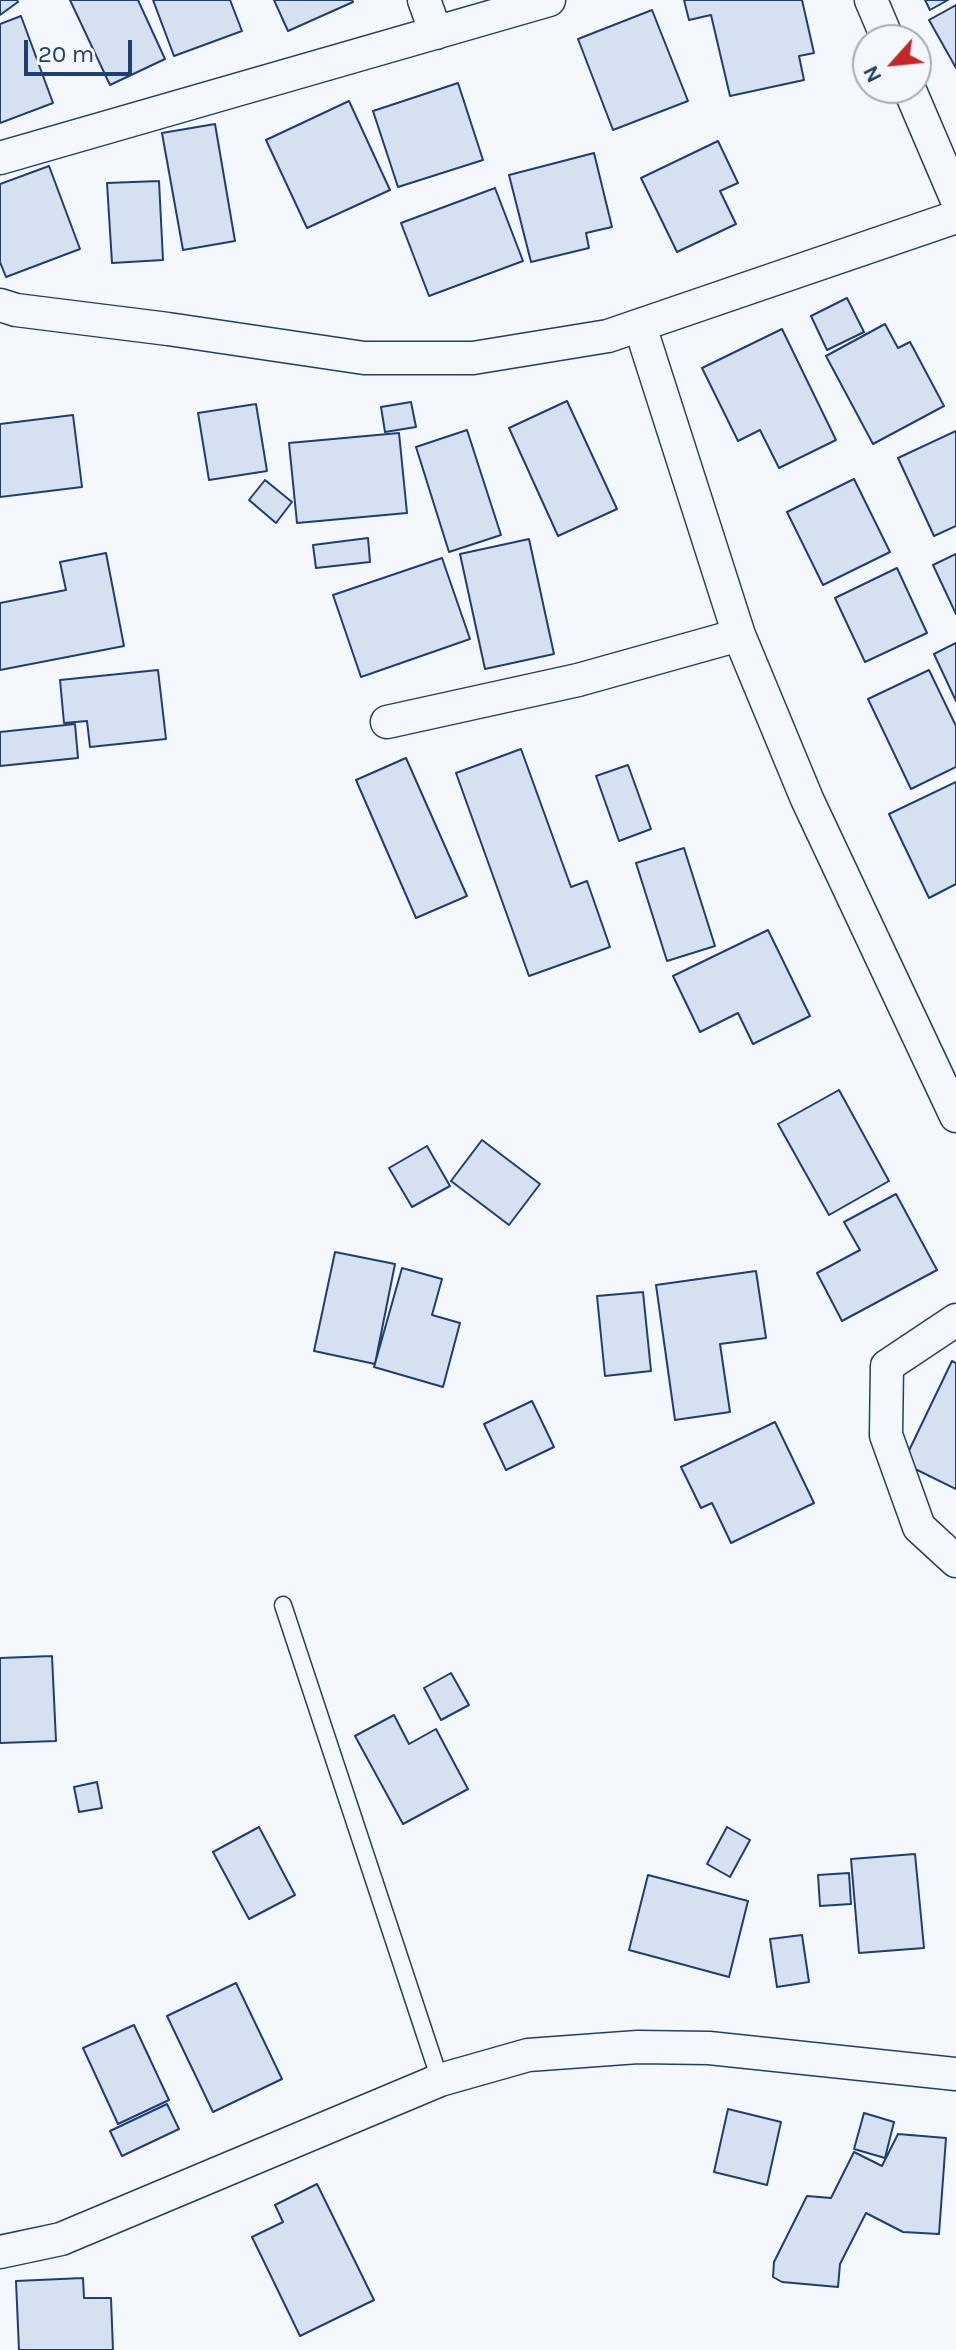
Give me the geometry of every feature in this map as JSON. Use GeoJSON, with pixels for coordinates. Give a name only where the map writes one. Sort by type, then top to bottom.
{"type":"FeatureCollection","features":[{"type":"Feature","properties":{"kind":"street"},"geometry":{"type":"LineString","coordinates":[[424,0],[436,33]]}},
{"type":"Feature","properties":{"kind":"street"},"geometry":{"type":"LineString","coordinates":[[0,158],[549,0]]}},
{"type":"Feature","properties":{"kind":"street"},"geometry":{"type":"LineString","coordinates":[[871,0],[881,24]]}},
{"type":"Feature","properties":{"kind":"street"},"geometry":{"type":"LineString","coordinates":[[916,104],[956,198]]}},
{"type":"Feature","properties":{"kind":"street"},"geometry":{"type":"LineString","coordinates":[[0,305],[16,310],[364,358],[473,358],[608,336],[956,217]]}},
{"type":"Feature","properties":{"kind":"street"},"geometry":{"type":"LineString","coordinates":[[640,326],[739,635],[807,799],[956,1116]]}},
{"type":"Feature","properties":{"kind":"street"},"geometry":{"type":"LineString","coordinates":[[387,722],[578,680],[739,635]]}},
{"type":"Feature","properties":{"kind":"street"},"geometry":{"type":"LineString","coordinates":[[956,1320],[887,1366],[886,1435],[919,1527],[956,1561]]}},
{"type":"Feature","properties":{"kind":"street"},"geometry":{"type":"LineString","coordinates":[[0,2252],[61,2239],[440,2080],[528,2055],[638,2047],[709,2048],[956,2074]]}},
{"type":"Feature","properties":{"kind":"lane"},"geometry":{"type":"LineString","coordinates":[[283,1605],[440,2080]]}},
{"type":"Feature","properties":{"kind":"building"},"geometry":{"type":"Polygon","coordinates":[[[0,0],[17,0],[18,2],[0,15],[0,0]]]}},
{"type":"Feature","properties":{"kind":"building"},"geometry":{"type":"Polygon","coordinates":[[[70,0],[138,0],[165,59],[110,85],[70,0]]]}},
{"type":"Feature","properties":{"kind":"building"},"geometry":{"type":"Polygon","coordinates":[[[153,0],[230,0],[242,31],[174,56],[153,0]]]}},
{"type":"Feature","properties":{"kind":"building"},"geometry":{"type":"Polygon","coordinates":[[[274,0],[352,0],[353,2],[288,31],[274,0]]]}},
{"type":"Feature","properties":{"kind":"building"},"geometry":{"type":"Polygon","coordinates":[[[684,0],[802,0],[814,53],[799,56],[804,80],[730,96],[711,15],[689,20],[684,0]]]}},
{"type":"Feature","properties":{"kind":"building"},"geometry":{"type":"Polygon","coordinates":[[[925,0],[948,0],[930,10],[925,0]]]}},
{"type":"Feature","properties":{"kind":"building"},"geometry":{"type":"Polygon","coordinates":[[[956,5],[956,68],[932,24],[929,20],[956,5]]]}},
{"type":"Feature","properties":{"kind":"building"},"geometry":{"type":"Polygon","coordinates":[[[652,10],[688,101],[613,130],[578,39],[652,10]]]}},
{"type":"Feature","properties":{"kind":"building"},"geometry":{"type":"Polygon","coordinates":[[[21,16],[53,103],[0,123],[0,24],[21,16]]]}},
{"type":"Feature","properties":{"kind":"building"},"geometry":{"type":"Polygon","coordinates":[[[458,83],[483,160],[398,187],[373,111],[458,83]]]}},
{"type":"Feature","properties":{"kind":"building"},"geometry":{"type":"Polygon","coordinates":[[[349,101],[390,190],[307,228],[266,140],[349,101]]]}},
{"type":"Feature","properties":{"kind":"building"},"geometry":{"type":"Polygon","coordinates":[[[215,124],[235,241],[183,250],[162,133],[215,124]]]}},
{"type":"Feature","properties":{"kind":"building"},"geometry":{"type":"Polygon","coordinates":[[[718,141],[738,183],[720,191],[736,224],[677,252],[641,178],[718,141]]]}},
{"type":"Feature","properties":{"kind":"building"},"geometry":{"type":"Polygon","coordinates":[[[594,153],[612,227],[586,233],[589,248],[531,262],[509,175],[594,153]]]}},
{"type":"Feature","properties":{"kind":"building"},"geometry":{"type":"Polygon","coordinates":[[[49,166],[80,249],[6,277],[0,262],[0,184],[49,166]]]}},
{"type":"Feature","properties":{"kind":"building"},"geometry":{"type":"Polygon","coordinates":[[[159,181],[163,260],[112,263],[107,183],[159,181]]]}},
{"type":"Feature","properties":{"kind":"building"},"geometry":{"type":"Polygon","coordinates":[[[495,188],[523,261],[429,296],[401,223],[495,188]]]}},
{"type":"Feature","properties":{"kind":"building"},"geometry":{"type":"Polygon","coordinates":[[[847,298],[864,332],[827,350],[811,316],[847,298]]]}},
{"type":"Feature","properties":{"kind":"building"},"geometry":{"type":"Polygon","coordinates":[[[885,324],[898,348],[910,342],[944,406],[873,444],[826,356],[885,324]]]}},
{"type":"Feature","properties":{"kind":"building"},"geometry":{"type":"Polygon","coordinates":[[[782,329],[836,440],[779,468],[760,430],[738,441],[702,368],[782,329]]]}},
{"type":"Feature","properties":{"kind":"building"},"geometry":{"type":"Polygon","coordinates":[[[567,401],[617,509],[558,536],[509,428],[567,401]]]}},
{"type":"Feature","properties":{"kind":"building"},"geometry":{"type":"Polygon","coordinates":[[[411,402],[416,427],[385,432],[381,407],[411,402]]]}},
{"type":"Feature","properties":{"kind":"building"},"geometry":{"type":"Polygon","coordinates":[[[256,404],[267,471],[209,480],[198,413],[256,404]]]}},
{"type":"Feature","properties":{"kind":"building"},"geometry":{"type":"Polygon","coordinates":[[[73,415],[82,487],[0,497],[0,424],[73,415]]]}},
{"type":"Feature","properties":{"kind":"building"},"geometry":{"type":"Polygon","coordinates":[[[467,430],[501,535],[449,552],[416,447],[467,430]]]}},
{"type":"Feature","properties":{"kind":"building"},"geometry":{"type":"Polygon","coordinates":[[[956,431],[956,526],[934,536],[898,458],[956,431]]]}},
{"type":"Feature","properties":{"kind":"building"},"geometry":{"type":"Polygon","coordinates":[[[399,433],[407,513],[297,523],[289,443],[399,433]]]}},
{"type":"Feature","properties":{"kind":"building"},"geometry":{"type":"Polygon","coordinates":[[[854,479],[890,552],[823,585],[787,512],[854,479]]]}},
{"type":"Feature","properties":{"kind":"building"},"geometry":{"type":"Polygon","coordinates":[[[265,480],[292,502],[276,523],[249,500],[265,480]]]}},
{"type":"Feature","properties":{"kind":"building"},"geometry":{"type":"Polygon","coordinates":[[[368,538],[370,562],[316,568],[313,545],[368,538]]]}},
{"type":"Feature","properties":{"kind":"building"},"geometry":{"type":"Polygon","coordinates":[[[529,539],[554,654],[485,669],[460,554],[529,539]]]}},
{"type":"Feature","properties":{"kind":"building"},"geometry":{"type":"Polygon","coordinates":[[[106,553],[124,646],[0,670],[0,603],[66,590],[60,562],[106,553]]]}},
{"type":"Feature","properties":{"kind":"building"},"geometry":{"type":"Polygon","coordinates":[[[956,554],[956,614],[933,565],[956,554]]]}},
{"type":"Feature","properties":{"kind":"building"},"geometry":{"type":"Polygon","coordinates":[[[442,558],[470,639],[361,677],[333,595],[442,558]]]}},
{"type":"Feature","properties":{"kind":"building"},"geometry":{"type":"Polygon","coordinates":[[[897,568],[927,633],[865,662],[835,598],[897,568]]]}},
{"type":"Feature","properties":{"kind":"building"},"geometry":{"type":"Polygon","coordinates":[[[956,643],[956,701],[934,654],[956,643]]]}},
{"type":"Feature","properties":{"kind":"building"},"geometry":{"type":"Polygon","coordinates":[[[158,670],[166,739],[90,747],[87,721],[64,723],[60,680],[158,670]]]}},
{"type":"Feature","properties":{"kind":"building"},"geometry":{"type":"Polygon","coordinates":[[[929,670],[956,726],[956,767],[911,789],[868,699],[929,670]]]}},
{"type":"Feature","properties":{"kind":"building"},"geometry":{"type":"Polygon","coordinates":[[[75,724],[78,758],[0,766],[0,732],[75,724]]]}},
{"type":"Feature","properties":{"kind":"building"},"geometry":{"type":"Polygon","coordinates":[[[521,749],[571,887],[587,881],[610,947],[529,976],[456,773],[521,749]]]}},
{"type":"Feature","properties":{"kind":"building"},"geometry":{"type":"Polygon","coordinates":[[[406,758],[467,896],[416,918],[356,780],[406,758]]]}},
{"type":"Feature","properties":{"kind":"building"},"geometry":{"type":"Polygon","coordinates":[[[628,765],[651,829],[619,841],[596,776],[628,765]]]}},
{"type":"Feature","properties":{"kind":"building"},"geometry":{"type":"Polygon","coordinates":[[[956,782],[956,884],[929,898],[889,814],[956,782]]]}},
{"type":"Feature","properties":{"kind":"building"},"geometry":{"type":"Polygon","coordinates":[[[684,848],[715,946],[667,961],[636,863],[684,848]]]}},
{"type":"Feature","properties":{"kind":"building"},"geometry":{"type":"Polygon","coordinates":[[[768,930],[810,1016],[753,1044],[738,1013],[700,1032],[673,976],[768,930]]]}},
{"type":"Feature","properties":{"kind":"building"},"geometry":{"type":"Polygon","coordinates":[[[839,1090],[889,1181],[829,1215],[778,1124],[839,1090]]]}},
{"type":"Feature","properties":{"kind":"building"},"geometry":{"type":"Polygon","coordinates":[[[482,1140],[540,1184],[509,1225],[451,1181],[482,1140]]]}},
{"type":"Feature","properties":{"kind":"building"},"geometry":{"type":"Polygon","coordinates":[[[427,1146],[450,1186],[412,1207],[389,1168],[427,1146]]]}},
{"type":"Feature","properties":{"kind":"building"},"geometry":{"type":"Polygon","coordinates":[[[896,1194],[937,1270],[842,1321],[817,1273],[860,1250],[844,1222],[896,1194]]]}},
{"type":"Feature","properties":{"kind":"building"},"geometry":{"type":"Polygon","coordinates":[[[335,1252],[395,1264],[375,1364],[314,1351],[335,1252]]]}},
{"type":"Feature","properties":{"kind":"building"},"geometry":{"type":"Polygon","coordinates":[[[402,1268],[442,1279],[432,1315],[460,1323],[443,1387],[374,1367],[402,1268]]]}},
{"type":"Feature","properties":{"kind":"building"},"geometry":{"type":"Polygon","coordinates":[[[756,1271],[766,1338],[720,1344],[730,1412],[675,1420],[656,1285],[756,1271]]]}},
{"type":"Feature","properties":{"kind":"building"},"geometry":{"type":"Polygon","coordinates":[[[643,1292],[651,1371],[605,1376],[597,1296],[643,1292]]]}},
{"type":"Feature","properties":{"kind":"building"},"geometry":{"type":"Polygon","coordinates":[[[952,1361],[956,1363],[956,1489],[903,1463],[952,1361]]]}},
{"type":"Feature","properties":{"kind":"building"},"geometry":{"type":"Polygon","coordinates":[[[532,1401],[554,1447],[506,1470],[484,1424],[532,1401]]]}},
{"type":"Feature","properties":{"kind":"building"},"geometry":{"type":"Polygon","coordinates":[[[775,1422],[814,1503],[731,1543],[712,1503],[701,1508],[681,1467],[775,1422]]]}},
{"type":"Feature","properties":{"kind":"building"},"geometry":{"type":"Polygon","coordinates":[[[52,1656],[56,1741],[0,1743],[0,1658],[52,1656]]]}},
{"type":"Feature","properties":{"kind":"building"},"geometry":{"type":"Polygon","coordinates":[[[451,1673],[469,1705],[441,1720],[424,1688],[451,1673]]]}},
{"type":"Feature","properties":{"kind":"building"},"geometry":{"type":"Polygon","coordinates":[[[394,1715],[409,1744],[436,1729],[468,1789],[403,1824],[355,1736],[394,1715]]]}},
{"type":"Feature","properties":{"kind":"building"},"geometry":{"type":"Polygon","coordinates":[[[97,1782],[102,1808],[79,1812],[74,1787],[97,1782]]]}},
{"type":"Feature","properties":{"kind":"building"},"geometry":{"type":"Polygon","coordinates":[[[259,1827],[295,1895],[249,1919],[213,1852],[259,1827]]]}},
{"type":"Feature","properties":{"kind":"building"},"geometry":{"type":"Polygon","coordinates":[[[727,1827],[750,1840],[730,1877],[707,1864],[727,1827]]]}},
{"type":"Feature","properties":{"kind":"building"},"geometry":{"type":"Polygon","coordinates":[[[915,1854],[924,1948],[859,1953],[851,1859],[915,1854]]]}},
{"type":"Feature","properties":{"kind":"building"},"geometry":{"type":"Polygon","coordinates":[[[849,1873],[851,1904],[820,1906],[818,1875],[849,1873]]]}},
{"type":"Feature","properties":{"kind":"building"},"geometry":{"type":"Polygon","coordinates":[[[648,1875],[748,1901],[729,1977],[629,1950],[648,1875]]]}},
{"type":"Feature","properties":{"kind":"building"},"geometry":{"type":"Polygon","coordinates":[[[802,1935],[809,1982],[777,1987],[770,1939],[802,1935]]]}},
{"type":"Feature","properties":{"kind":"building"},"geometry":{"type":"Polygon","coordinates":[[[236,1983],[282,2079],[213,2112],[167,2016],[236,1983]]]}},
{"type":"Feature","properties":{"kind":"building"},"geometry":{"type":"Polygon","coordinates":[[[134,2025],[169,2100],[118,2124],[83,2048],[134,2025]]]}},
{"type":"Feature","properties":{"kind":"building"},"geometry":{"type":"Polygon","coordinates":[[[167,2104],[179,2129],[122,2156],[110,2131],[167,2104]]]}},
{"type":"Feature","properties":{"kind":"building"},"geometry":{"type":"Polygon","coordinates":[[[728,2109],[781,2122],[767,2185],[714,2172],[728,2109]]]}},
{"type":"Feature","properties":{"kind":"building"},"geometry":{"type":"Polygon","coordinates":[[[864,2113],[894,2122],[885,2158],[854,2149],[864,2113]]]}},
{"type":"Feature","properties":{"kind":"building"},"geometry":{"type":"Polygon","coordinates":[[[898,2134],[946,2138],[939,2234],[903,2232],[866,2213],[840,2264],[838,2287],[782,2282],[773,2277],[774,2262],[807,2196],[831,2198],[854,2152],[882,2166],[898,2134]]]}},
{"type":"Feature","properties":{"kind":"building"},"geometry":{"type":"Polygon","coordinates":[[[317,2184],[374,2300],[300,2336],[252,2237],[283,2222],[275,2205],[317,2184]]]}},
{"type":"Feature","properties":{"kind":"building"},"geometry":{"type":"Polygon","coordinates":[[[83,2278],[84,2298],[111,2298],[113,2350],[19,2350],[16,2281],[83,2278]]]}}]}
